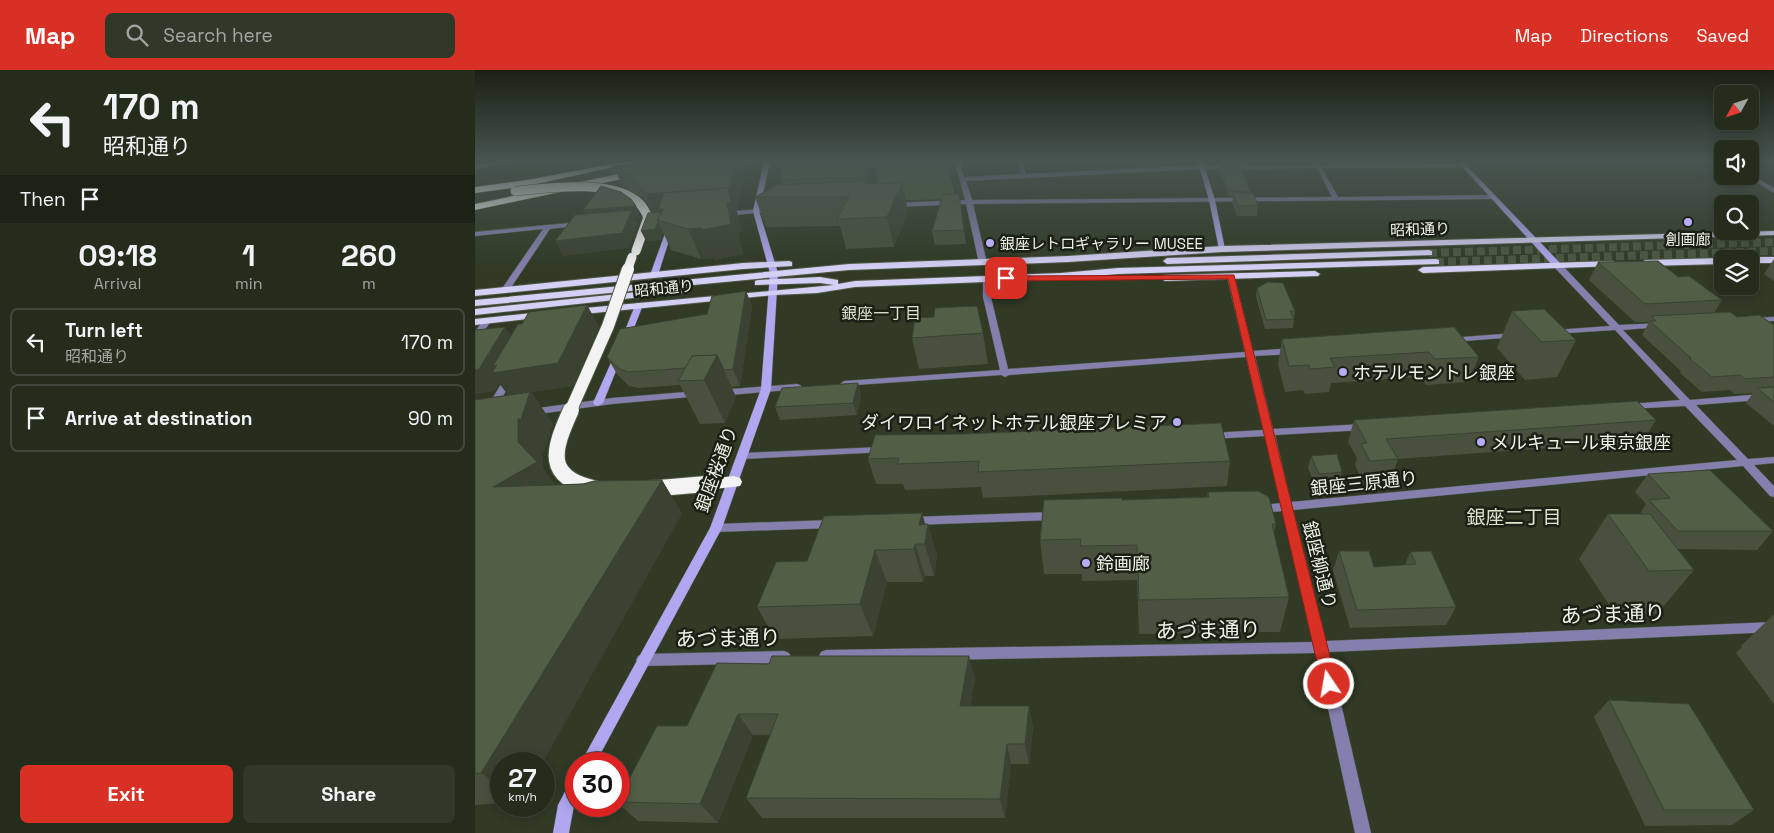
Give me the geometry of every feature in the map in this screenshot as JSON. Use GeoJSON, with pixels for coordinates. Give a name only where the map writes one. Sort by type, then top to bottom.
{"type":"FeatureCollection","features":[{"type":"Feature","properties":{"kind":"highway"},"geometry":{"type":"LineString","coordinates":[[475,206],[513,198]]}},
{"type":"Feature","properties":{"kind":"highway"},"geometry":{"type":"LineString","coordinates":[[608,491],[582,487],[570,481],[560,472],[554,457],[557,441],[608,326],[648,217],[642,204],[632,198]]}},
{"type":"Feature","properties":{"kind":"highway"},"geometry":{"type":"LineString","coordinates":[[636,490],[734,482]]}},
{"type":"Feature","properties":{"kind":"main road","name":"昭和通り"},"geometry":{"type":"LineString","coordinates":[[475,312],[774,278],[849,267],[983,263],[1222,250],[1774,234]]}},
{"type":"Feature","properties":{"kind":"main road","name":"昭和通り"},"geometry":{"type":"LineString","coordinates":[[1067,259],[1115,262],[1429,253]]}},
{"type":"Feature","properties":{"kind":"main road"},"geometry":{"type":"LineString","coordinates":[[1759,260],[1774,260]]}},
{"type":"Feature","properties":{"kind":"main road"},"geometry":{"type":"LineString","coordinates":[[1638,264],[1714,261]]}},
{"type":"Feature","properties":{"kind":"main road","name":"昭和通り"},"geometry":{"type":"LineString","coordinates":[[475,293],[654,275],[774,278],[817,290],[855,284],[1061,276],[1118,271],[1436,262]]}},
{"type":"Feature","properties":{"kind":"main road","name":"昭和通り"},"geometry":{"type":"LineString","coordinates":[[1061,276],[1119,279],[1231,277],[1620,264]]}},
{"type":"Feature","properties":{"kind":"main road","name":"昭和通り"},"geometry":{"type":"LineString","coordinates":[[475,303],[774,278]]}},
{"type":"Feature","properties":{"kind":"main road","name":"昭和通り"},"geometry":{"type":"LineString","coordinates":[[475,322],[639,305],[774,278]]}},
{"type":"Feature","properties":{"kind":"street"},"geometry":{"type":"LineString","coordinates":[[756,211],[759,198]]}},
{"type":"Feature","properties":{"kind":"street"},"geometry":{"type":"LineString","coordinates":[[968,198],[983,263]]}},
{"type":"Feature","properties":{"kind":"street"},"geometry":{"type":"LineString","coordinates":[[888,205],[969,202],[1398,198]]}},
{"type":"Feature","properties":{"kind":"street"},"geometry":{"type":"LineString","coordinates":[[1493,198],[1774,494]]}},
{"type":"Feature","properties":{"kind":"street"},"geometry":{"type":"LineString","coordinates":[[1213,200],[1222,250]]}},
{"type":"Feature","properties":{"kind":"street"},"geometry":{"type":"LineString","coordinates":[[712,216],[781,210]]}},
{"type":"Feature","properties":{"kind":"street","name":"銀座桜通り"},"geometry":{"type":"LineString","coordinates":[[593,752],[716,528],[766,389],[774,278],[756,211]]}},
{"type":"Feature","properties":{"kind":"street"},"geometry":{"type":"LineString","coordinates":[[639,220],[655,219]]}},
{"type":"Feature","properties":{"kind":"street"},"geometry":{"type":"LineString","coordinates":[[654,275],[672,220]]}},
{"type":"Feature","properties":{"kind":"street"},"geometry":{"type":"LineString","coordinates":[[475,234],[586,224]]}},
{"type":"Feature","properties":{"kind":"street"},"geometry":{"type":"LineString","coordinates":[[505,290],[548,227]]}},
{"type":"Feature","properties":{"kind":"street","name":"銀座柳通り"},"geometry":{"type":"LineString","coordinates":[[1231,277],[1321,646],[1363,833]]}},
{"type":"Feature","properties":{"kind":"street"},"geometry":{"type":"LineString","coordinates":[[987,279],[987,297],[1005,374]]}},
{"type":"Feature","properties":{"kind":"street"},"geometry":{"type":"LineString","coordinates":[[598,403],[639,305]]}},
{"type":"Feature","properties":{"kind":"street"},"geometry":{"type":"LineString","coordinates":[[535,328],[543,315]]}},
{"type":"Feature","properties":{"kind":"street"},"geometry":{"type":"LineString","coordinates":[[1746,320],[1774,318]]}},
{"type":"Feature","properties":{"kind":"street"},"geometry":{"type":"LineString","coordinates":[[475,338],[487,321]]}},
{"type":"Feature","properties":{"kind":"street"},"geometry":{"type":"LineString","coordinates":[[1544,333],[1671,324]]}},
{"type":"Feature","properties":{"kind":"street"},"geometry":{"type":"LineString","coordinates":[[1441,340],[1526,334]]}},
{"type":"Feature","properties":{"kind":"street"},"geometry":{"type":"LineString","coordinates":[[837,385],[1298,351]]}},
{"type":"Feature","properties":{"kind":"street"},"geometry":{"type":"LineString","coordinates":[[491,418],[511,372]]}},
{"type":"Feature","properties":{"kind":"street"},"geometry":{"type":"LineString","coordinates":[[524,413],[598,403],[807,386]]}},
{"type":"Feature","properties":{"kind":"street"},"geometry":{"type":"LineString","coordinates":[[1621,407],[1774,396]]}},
{"type":"Feature","properties":{"kind":"street"},"geometry":{"type":"LineString","coordinates":[[1202,436],[1270,434],[1377,426]]}},
{"type":"Feature","properties":{"kind":"street"},"geometry":{"type":"LineString","coordinates":[[743,456],[888,450]]}},
{"type":"Feature","properties":{"kind":"street","name":"銀座三原通り"},"geometry":{"type":"LineString","coordinates":[[1245,510],[1288,508],[1774,460]]}},
{"type":"Feature","properties":{"kind":"street"},"geometry":{"type":"LineString","coordinates":[[900,522],[1068,516]]}},
{"type":"Feature","properties":{"kind":"street"},"geometry":{"type":"LineString","coordinates":[[716,528],[841,524]]}},
{"type":"Feature","properties":{"kind":"street","name":"あづま通り"},"geometry":{"type":"LineString","coordinates":[[643,660],[1321,646],[1774,627]]}},
{"type":"Feature","properties":{"kind":"street"},"geometry":{"type":"LineString","coordinates":[[561,833],[565,810]]}},
{"type":"Feature","properties":{"kind":"green space"},"geometry":{"type":"Polygon","coordinates":[[[877,198],[953,198],[951,199],[877,201],[877,198]]]}},
{"type":"Feature","properties":{"kind":"building"},"geometry":{"type":"Polygon","coordinates":[[[592,198],[629,198],[636,206],[583,210],[592,198]]]}},
{"type":"Feature","properties":{"kind":"building"},"geometry":{"type":"Polygon","coordinates":[[[662,198],[730,198],[731,202],[727,203],[731,224],[702,230],[702,228],[688,229],[657,220],[664,209],[658,209],[662,198]]]}},
{"type":"Feature","properties":{"kind":"building"},"geometry":{"type":"Polygon","coordinates":[[[849,198],[896,198],[887,217],[837,219],[849,198]]]}},
{"type":"Feature","properties":{"kind":"building"},"geometry":{"type":"Polygon","coordinates":[[[942,198],[960,198],[964,230],[932,231],[942,198]]]}},
{"type":"Feature","properties":{"kind":"building"},"geometry":{"type":"Polygon","coordinates":[[[1235,198],[1255,198],[1258,205],[1238,206],[1235,198]]]}},
{"type":"Feature","properties":{"kind":"building"},"geometry":{"type":"Polygon","coordinates":[[[632,210],[622,233],[555,241],[575,215],[632,210]]]}},
{"type":"Feature","properties":{"kind":"building"},"geometry":{"type":"Polygon","coordinates":[[[659,212],[661,214],[655,229],[641,231],[648,213],[659,212]]]}},
{"type":"Feature","properties":{"kind":"building"},"geometry":{"type":"Polygon","coordinates":[[[1658,261],[1678,277],[1689,276],[1722,300],[1645,304],[1598,262],[1658,261]]]}},
{"type":"Feature","properties":{"kind":"building"},"geometry":{"type":"Polygon","coordinates":[[[1268,282],[1283,283],[1295,311],[1290,311],[1294,319],[1266,320],[1257,288],[1268,282]]]}},
{"type":"Feature","properties":{"kind":"building"},"geometry":{"type":"Polygon","coordinates":[[[746,291],[733,369],[724,370],[717,355],[692,356],[686,368],[628,372],[620,369],[607,357],[620,329],[707,314],[712,296],[746,291]]]}},
{"type":"Feature","properties":{"kind":"building"},"geometry":{"type":"Polygon","coordinates":[[[587,305],[558,363],[492,373],[497,365],[493,366],[518,324],[522,324],[529,312],[587,305]]]}},
{"type":"Feature","properties":{"kind":"building"},"geometry":{"type":"Polygon","coordinates":[[[977,306],[983,333],[912,338],[915,318],[934,317],[935,308],[977,306]]]}},
{"type":"Feature","properties":{"kind":"building"},"geometry":{"type":"Polygon","coordinates":[[[1544,309],[1576,340],[1542,342],[1512,311],[1544,309]]]}},
{"type":"Feature","properties":{"kind":"building"},"geometry":{"type":"Polygon","coordinates":[[[1730,312],[1737,317],[1759,315],[1774,325],[1774,377],[1745,379],[1741,375],[1712,377],[1650,321],[1656,321],[1652,316],[1730,312]]]}},
{"type":"Feature","properties":{"kind":"building"},"geometry":{"type":"Polygon","coordinates":[[[505,327],[479,369],[475,370],[475,330],[505,327]]]}},
{"type":"Feature","properties":{"kind":"building"},"geometry":{"type":"Polygon","coordinates":[[[1454,327],[1479,357],[1435,359],[1429,352],[1330,358],[1335,367],[1310,369],[1309,365],[1289,366],[1282,339],[1454,327]]]}},
{"type":"Feature","properties":{"kind":"building"},"geometry":{"type":"Polygon","coordinates":[[[717,355],[704,380],[678,381],[692,356],[717,355]]]}},
{"type":"Feature","properties":{"kind":"building"},"geometry":{"type":"Polygon","coordinates":[[[858,383],[853,403],[775,407],[782,388],[858,383]]]}},
{"type":"Feature","properties":{"kind":"building"},"geometry":{"type":"Polygon","coordinates":[[[1774,387],[1774,402],[1757,388],[1774,387]]]}},
{"type":"Feature","properties":{"kind":"building"},"geometry":{"type":"Polygon","coordinates":[[[530,392],[521,419],[518,419],[518,442],[537,462],[493,487],[583,484],[594,481],[662,480],[494,752],[490,752],[490,758],[481,773],[475,774],[475,400],[530,392]]]}},
{"type":"Feature","properties":{"kind":"building"},"geometry":{"type":"Polygon","coordinates":[[[1637,401],[1656,420],[1386,439],[1398,459],[1370,461],[1361,444],[1367,443],[1354,420],[1637,401]]]}},
{"type":"Feature","properties":{"kind":"building"},"geometry":{"type":"Polygon","coordinates":[[[1221,423],[1230,461],[978,472],[979,461],[897,464],[899,458],[868,459],[875,435],[964,434],[1221,423]]]}},
{"type":"Feature","properties":{"kind":"building"},"geometry":{"type":"Polygon","coordinates":[[[1337,454],[1342,472],[1319,474],[1311,456],[1337,454]]]}},
{"type":"Feature","properties":{"kind":"building"},"geometry":{"type":"Polygon","coordinates":[[[1710,470],[1773,531],[1678,531],[1649,500],[1670,498],[1648,474],[1710,470]]]}},
{"type":"Feature","properties":{"kind":"building"},"geometry":{"type":"Polygon","coordinates":[[[1258,491],[1269,497],[1276,524],[1272,524],[1289,597],[1139,600],[1137,545],[1080,546],[1081,539],[1040,540],[1044,500],[1209,497],[1208,492],[1258,491]]]}},
{"type":"Feature","properties":{"kind":"building"},"geometry":{"type":"Polygon","coordinates":[[[922,513],[919,525],[928,524],[925,544],[915,544],[914,549],[875,550],[860,604],[757,607],[776,562],[807,561],[824,516],[922,513]]]}},
{"type":"Feature","properties":{"kind":"building"},"geometry":{"type":"Polygon","coordinates":[[[1608,514],[1650,514],[1694,570],[1649,571],[1608,514]]]}},
{"type":"Feature","properties":{"kind":"building"},"geometry":{"type":"Polygon","coordinates":[[[1339,551],[1369,551],[1374,567],[1416,564],[1410,552],[1431,551],[1456,607],[1357,610],[1339,551]]]}},
{"type":"Feature","properties":{"kind":"building"},"geometry":{"type":"Polygon","coordinates":[[[772,656],[969,656],[960,706],[1029,706],[1025,744],[1007,744],[1000,799],[746,798],[778,714],[738,714],[700,804],[630,802],[630,777],[657,726],[687,726],[717,663],[769,664],[772,656]]]}},
{"type":"Feature","properties":{"kind":"building"},"geometry":{"type":"Polygon","coordinates":[[[1609,700],[1689,704],[1754,810],[1664,810],[1609,700]]]}},
{"type":"Feature","properties":{"kind":"tunnel"},"geometry":{"type":"LineString","coordinates":[[1429,253],[1774,242]]}},
{"type":"Feature","properties":{"kind":"tunnel"},"geometry":{"type":"LineString","coordinates":[[1436,262],[1774,251]]}},
{"type":"Feature","properties":{"kind":"place","name":"創画廊"},"geometry":{"type":"Point","coordinates":[1688,222]}},
{"type":"Feature","properties":{"kind":"place","name":"銀座レトロギャラリー MUSEE"},"geometry":{"type":"Point","coordinates":[990,243]}},
{"type":"Feature","properties":{"kind":"place","name":"ホテルモントレ銀座"},"geometry":{"type":"Point","coordinates":[1343,372]}},
{"type":"Feature","properties":{"kind":"place","name":"ダイワロイネットホテル銀座プレミア"},"geometry":{"type":"Point","coordinates":[1177,422]}},
{"type":"Feature","properties":{"kind":"place","name":"メルキュール東京銀座"},"geometry":{"type":"Point","coordinates":[1481,442]}},
{"type":"Feature","properties":{"kind":"place","name":"鈴画廊"},"geometry":{"type":"Point","coordinates":[1086,563]}},
{"type":"Feature","properties":{"kind":"district","name":"銀座一丁目"},"geometry":{"type":"Point","coordinates":[881,313]}},
{"type":"Feature","properties":{"kind":"district","name":"銀座二丁目"},"geometry":{"type":"Point","coordinates":[1514,517]}},
{"type":"Feature","properties":{"kind":"route"},"geometry":{"type":"LineString","coordinates":[[1006,278],[1061,276],[1119,279],[1231,277],[1329,684]]}}]}
